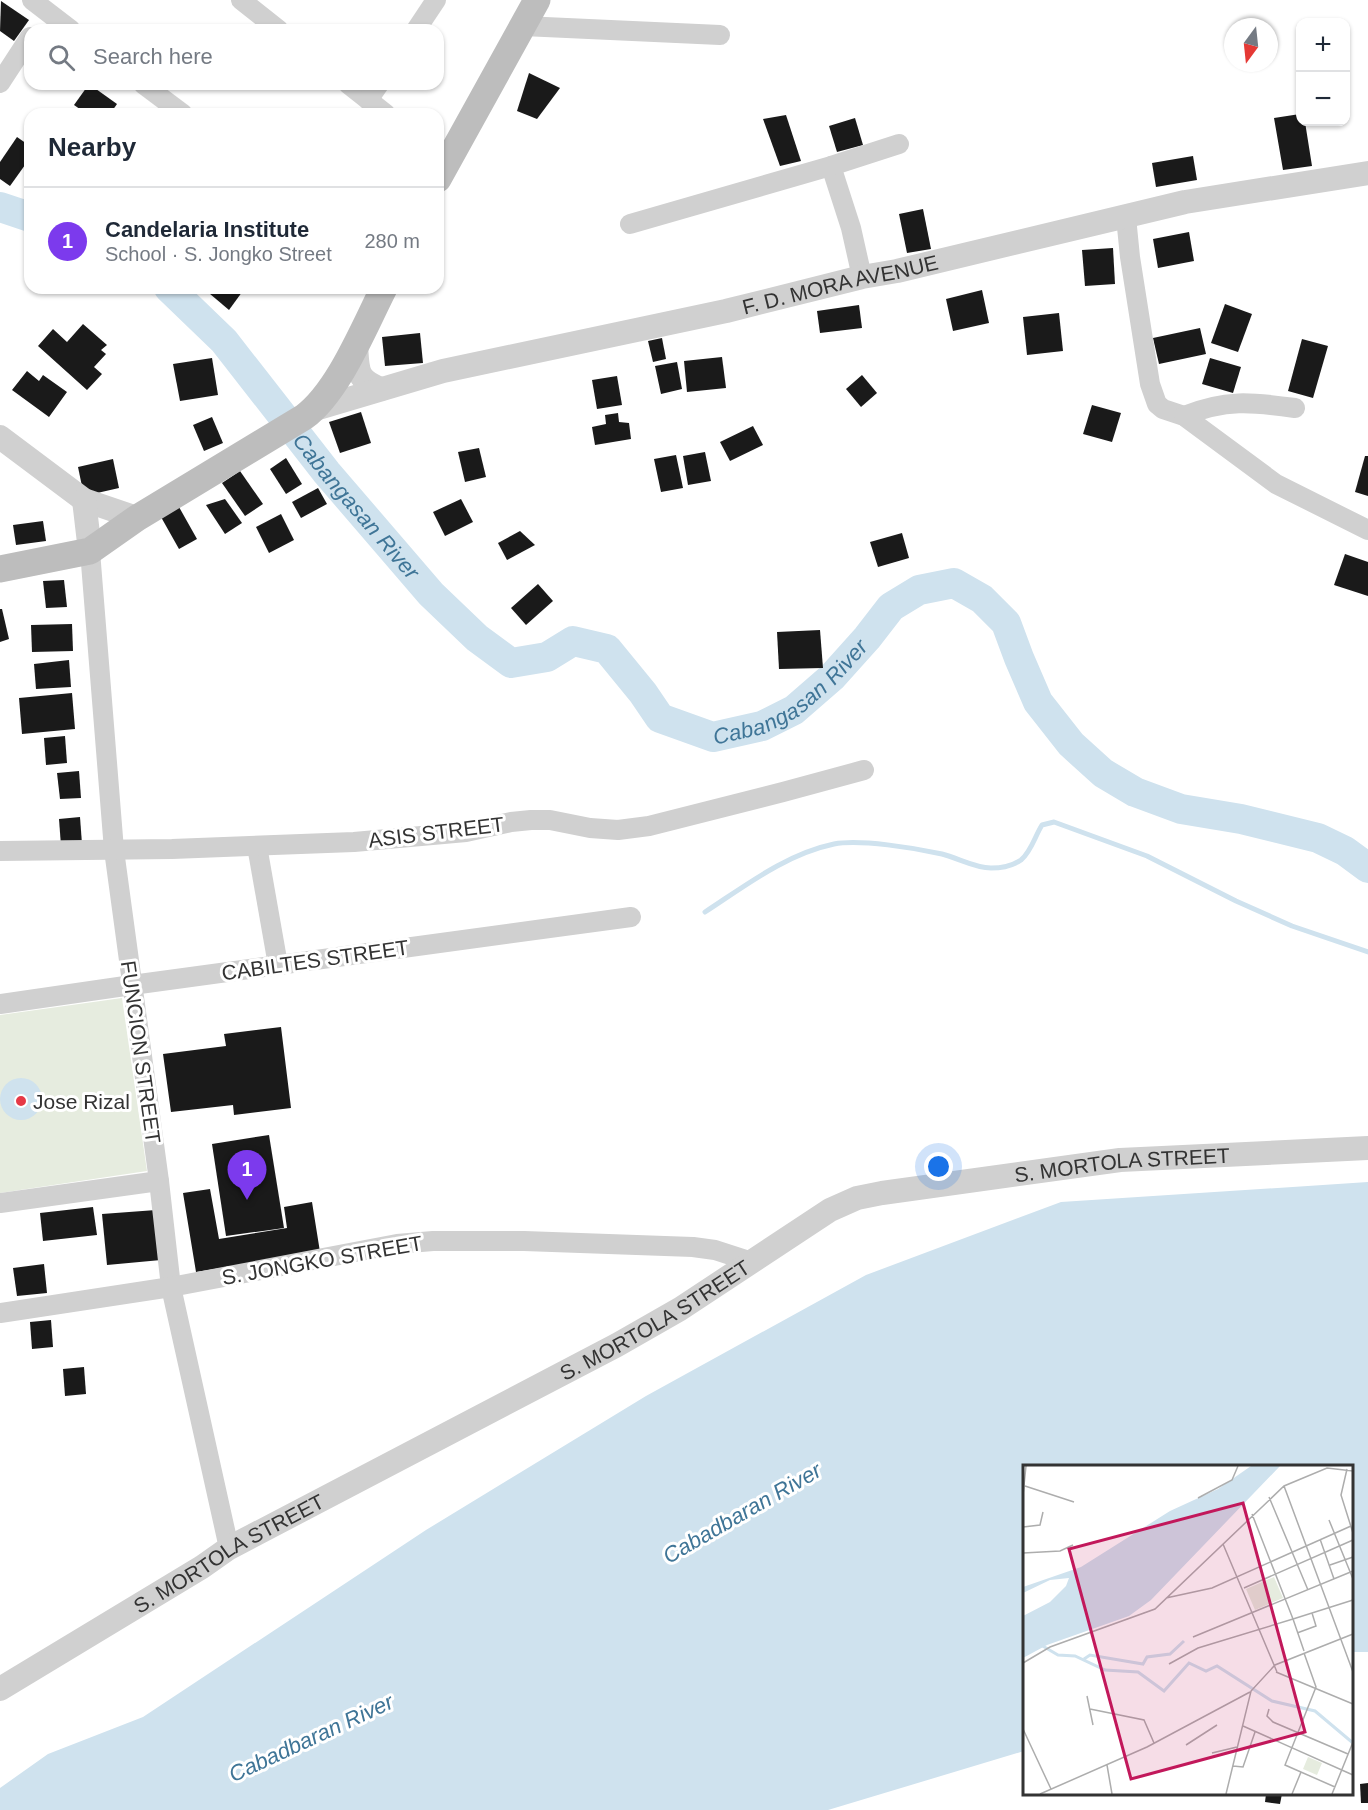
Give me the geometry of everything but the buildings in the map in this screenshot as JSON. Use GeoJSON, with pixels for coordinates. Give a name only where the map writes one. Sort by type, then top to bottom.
{"type":"FeatureCollection","features":[{"type":"Feature","properties":{"kind":"main road"},"geometry":{"type":"LineString","coordinates":[[444,158],[537,0]]}},
{"type":"Feature","properties":{"kind":"main road"},"geometry":{"type":"LineString","coordinates":[[0,569],[90,551],[137,518],[301,418],[346,364],[381,294]]}},
{"type":"Feature","properties":{"kind":"street"},"geometry":{"type":"LineString","coordinates":[[241,0],[271,24]]}},
{"type":"Feature","properties":{"kind":"street"},"geometry":{"type":"LineString","coordinates":[[420,24],[436,0]]}},
{"type":"Feature","properties":{"kind":"street"},"geometry":{"type":"LineString","coordinates":[[37,24],[45,4],[65,24]]}},
{"type":"Feature","properties":{"kind":"street"},"geometry":{"type":"LineString","coordinates":[[523,26],[720,34]]}},
{"type":"Feature","properties":{"kind":"street"},"geometry":{"type":"LineString","coordinates":[[0,83],[24,46]]}},
{"type":"Feature","properties":{"kind":"street"},"geometry":{"type":"LineString","coordinates":[[151,90],[175,108]]}},
{"type":"Feature","properties":{"kind":"street"},"geometry":{"type":"LineString","coordinates":[[374,92],[383,108]]}},
{"type":"Feature","properties":{"kind":"street"},"geometry":{"type":"LineString","coordinates":[[630,224],[899,144]]}},
{"type":"Feature","properties":{"kind":"street"},"geometry":{"type":"LineString","coordinates":[[831,166],[851,228],[862,277]]}},
{"type":"Feature","properties":{"kind":"street","name":"F. D. MORA AVENUE"},"geometry":{"type":"LineString","coordinates":[[301,418],[381,389],[443,371],[726,311],[862,277],[1126,218],[1185,202],[1368,173]]}},
{"type":"Feature","properties":{"kind":"street"},"geometry":{"type":"LineString","coordinates":[[1126,218],[1150,384],[1157,404],[1163,409],[1184,416],[1276,484],[1368,530]]}},
{"type":"Feature","properties":{"kind":"street"},"geometry":{"type":"LineString","coordinates":[[356,345],[360,375],[368,384],[381,389]]}},
{"type":"Feature","properties":{"kind":"street"},"geometry":{"type":"LineString","coordinates":[[1184,416],[1203,408],[1233,402],[1295,408]]}},
{"type":"Feature","properties":{"kind":"street"},"geometry":{"type":"LineString","coordinates":[[0,437],[84,500],[137,518]]}},
{"type":"Feature","properties":{"kind":"street"},"geometry":{"type":"LineString","coordinates":[[84,500],[90,551]]}},
{"type":"Feature","properties":{"kind":"street","name":"FUNCION STREET"},"geometry":{"type":"LineString","coordinates":[[90,551],[114,850],[159,1181],[171,1287],[229,1548]]}},
{"type":"Feature","properties":{"kind":"street","name":"ASIS STREET"},"geometry":{"type":"LineString","coordinates":[[0,852],[354,842],[466,832],[531,820],[550,820],[590,828],[618,830],[772,795],[864,770]]}},
{"type":"Feature","properties":{"kind":"street"},"geometry":{"type":"LineString","coordinates":[[257,846],[278,965]]}},
{"type":"Feature","properties":{"kind":"street","name":"CABILTES STREET"},"geometry":{"type":"LineString","coordinates":[[0,1004],[631,917]]}},
{"type":"Feature","properties":{"kind":"street","name":"S. MORTOLA STREET"},"geometry":{"type":"LineString","coordinates":[[0,1689],[202,1567],[229,1548],[617,1345],[680,1309],[831,1210],[857,1198],[1120,1160],[1368,1148]]}},
{"type":"Feature","properties":{"kind":"street"},"geometry":{"type":"LineString","coordinates":[[0,1203],[159,1181]]}},
{"type":"Feature","properties":{"kind":"street","name":"S. JONGKO STREET"},"geometry":{"type":"LineString","coordinates":[[0,1313],[171,1287],[397,1244],[433,1241],[524,1241],[693,1247],[715,1250],[752,1262]]}},
{"type":"Feature","properties":{"kind":"shaded area"},"geometry":{"type":"Polygon","coordinates":[[[122,998],[147,1171],[0,1193],[0,1015],[122,998]]]}},
{"type":"Feature","properties":{"kind":"water"},"geometry":{"type":"Polygon","coordinates":[[[21,1078],[36,1084],[42,1099],[36,1114],[21,1120],[6,1114],[0,1099],[6,1084],[21,1078]]]}},
{"type":"Feature","properties":{"kind":"water","name":"Cabadbaran River"},"geometry":{"type":"Polygon","coordinates":[[[1368,1182],[1368,1652],[1353,1652],[1353,1465],[1023,1465],[1023,1751],[828,1810],[0,1810],[0,1788],[48,1754],[143,1717],[426,1530],[646,1396],[866,1275],[1061,1202],[1368,1182]]]}},
{"type":"Feature","properties":{"kind":"waterway","name":"Cabangasan River"},"geometry":{"type":"LineString","coordinates":[[0,207],[24,215]]}},
{"type":"Feature","properties":{"kind":"waterway","name":"Cabangasan River"},"geometry":{"type":"LineString","coordinates":[[175,294],[224,341],[327,473],[431,594],[477,638],[511,663],[547,657],[573,641],[607,649],[660,718],[713,737],[762,726],[794,710],[832,677],[891,607],[919,590],[954,583],[982,599],[1006,623],[1038,702],[1071,744],[1103,773],[1135,792],[1181,809],[1241,819],[1318,838],[1345,851],[1368,868]]}},
{"type":"Feature","properties":{"kind":"waterway"},"geometry":{"type":"LineString","coordinates":[[705,912],[783,863],[799,855],[834,844],[872,843],[903,847],[942,854],[979,866],[999,868],[1021,860],[1042,825],[1054,822],[1147,856],[1236,901],[1292,926],[1368,952]]}},
{"type":"Feature","properties":{"kind":"place","name":"Jose Rizal"},"geometry":{"type":"Point","coordinates":[21,1101]}},
{"type":"Feature","properties":{"kind":"place","name":"Candelaria Institute"},"geometry":{"type":"Point","coordinates":[247,1200]}}]}
